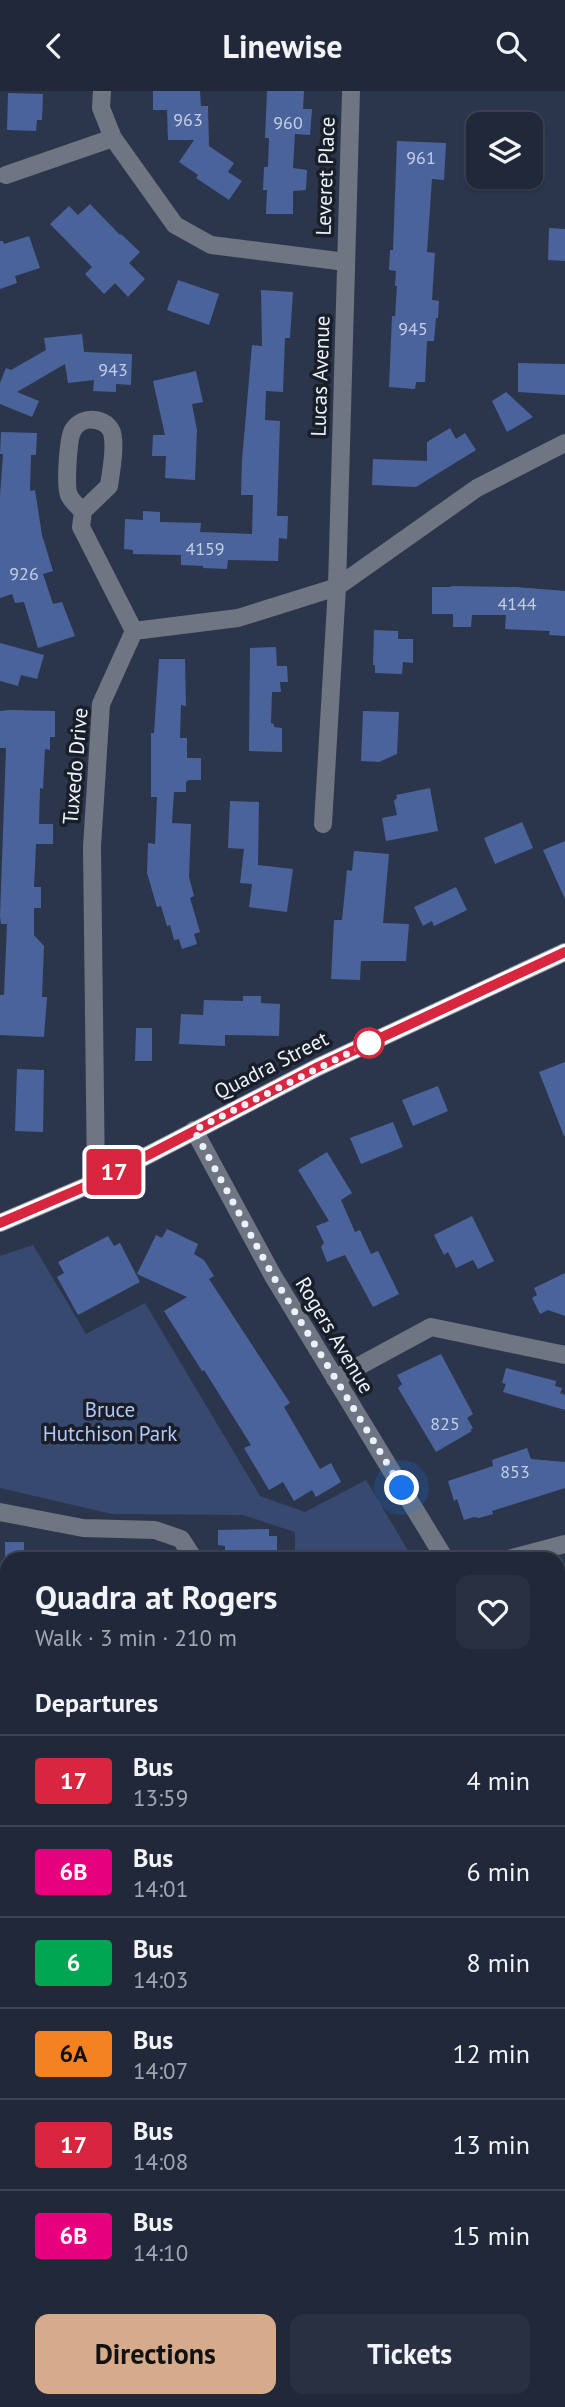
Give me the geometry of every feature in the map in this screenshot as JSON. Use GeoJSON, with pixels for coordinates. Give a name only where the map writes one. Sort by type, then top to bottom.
{"type":"FeatureCollection","features":[{"type":"Feature","properties":{"kind":"main road","name":"Quadra Street"},"geometry":{"type":"LineString","coordinates":[[0,1223],[96,1182],[318,1067],[565,953]]}},
{"type":"Feature","properties":{"kind":"street"},"geometry":{"type":"LineString","coordinates":[[102,91],[101,108],[113,138],[175,225],[211,245],[346,262]]}},
{"type":"Feature","properties":{"kind":"street","name":"Leveret Place"},"geometry":{"type":"LineString","coordinates":[[346,262],[351,91]]}},
{"type":"Feature","properties":{"kind":"street"},"geometry":{"type":"LineString","coordinates":[[6,175],[113,138]]}},
{"type":"Feature","properties":{"kind":"street","name":"Lucas Avenue"},"geometry":{"type":"LineString","coordinates":[[323,824],[337,587],[346,262]]}},
{"type":"Feature","properties":{"kind":"street"},"geometry":{"type":"LineString","coordinates":[[83,511],[69,497],[67,487],[71,439],[73,431],[80,423],[92,419],[106,423],[114,435],[110,486],[83,511],[81,527],[134,631],[238,618],[337,587],[477,488],[565,443]]}},
{"type":"Feature","properties":{"kind":"street","name":"Tuxedo Drive"},"geometry":{"type":"LineString","coordinates":[[96,1182],[92,847],[99,743],[102,705],[134,631]]}},
{"type":"Feature","properties":{"kind":"street","name":"Rogers Avenue"},"geometry":{"type":"LineString","coordinates":[[194,1130],[273,1276],[441,1552]]}},
{"type":"Feature","properties":{"kind":"street"},"geometry":{"type":"LineString","coordinates":[[335,1379],[431,1327],[565,1355]]}},
{"type":"Feature","properties":{"kind":"street"},"geometry":{"type":"LineString","coordinates":[[0,1512],[83,1528],[155,1530],[181,1539],[189,1552]]}},
{"type":"Feature","properties":{"kind":"street"},"geometry":{"type":"LineString","coordinates":[[535,1552],[565,1544]]}},
{"type":"Feature","properties":{"kind":"green space","name":"Bruce Hutchison Park"},"geometry":{"type":"Polygon","coordinates":[[[33,1245],[86,1334],[145,1303],[260,1496],[305,1512],[366,1480],[409,1552],[295,1552],[295,1532],[243,1515],[112,1514],[0,1488],[0,1256],[33,1245]]]}},
{"type":"Feature","properties":{"kind":"building"},"geometry":{"type":"Polygon","coordinates":[[[153,91],[200,91],[201,106],[208,106],[209,146],[234,163],[228,172],[242,181],[229,200],[196,178],[198,175],[179,162],[194,140],[168,140],[167,110],[153,110],[153,91]]]}},
{"type":"Feature","properties":{"kind":"building"},"geometry":{"type":"Polygon","coordinates":[[[267,91],[304,91],[303,109],[312,109],[310,135],[295,134],[293,168],[307,170],[306,190],[293,191],[293,214],[266,214],[267,190],[263,190],[264,167],[268,167],[269,138],[265,138],[267,91]]]}},
{"type":"Feature","properties":{"kind":"building"},"geometry":{"type":"Polygon","coordinates":[[[8,93],[43,94],[42,120],[37,120],[36,131],[7,130],[8,93]]]}},
{"type":"Feature","properties":{"kind":"building"},"geometry":{"type":"Polygon","coordinates":[[[397,141],[446,143],[444,180],[432,179],[427,252],[435,253],[432,300],[439,301],[438,318],[434,341],[427,341],[425,382],[416,382],[415,389],[389,387],[392,316],[395,316],[397,286],[396,271],[389,270],[390,250],[393,250],[397,141]]]}},
{"type":"Feature","properties":{"kind":"building"},"geometry":{"type":"Polygon","coordinates":[[[90,204],[140,252],[129,263],[145,279],[128,297],[115,283],[104,294],[85,274],[92,267],[50,224],[69,206],[78,215],[90,204]]]}},
{"type":"Feature","properties":{"kind":"building"},"geometry":{"type":"Polygon","coordinates":[[[549,228],[565,229],[565,261],[548,260],[549,228]]]}},
{"type":"Feature","properties":{"kind":"building"},"geometry":{"type":"Polygon","coordinates":[[[29,236],[40,268],[15,276],[17,283],[0,289],[0,241],[4,244],[29,236]]]}},
{"type":"Feature","properties":{"kind":"building"},"geometry":{"type":"Polygon","coordinates":[[[178,280],[219,294],[209,325],[167,310],[178,280]]]}},
{"type":"Feature","properties":{"kind":"building"},"geometry":{"type":"Polygon","coordinates":[[[261,290],[293,292],[290,338],[285,338],[283,392],[266,391],[265,420],[280,421],[277,516],[288,516],[287,539],[279,538],[278,561],[228,560],[227,569],[203,568],[181,565],[181,555],[133,554],[133,550],[124,549],[125,519],[143,520],[143,511],[160,512],[160,522],[201,523],[200,532],[252,534],[253,495],[241,495],[242,460],[252,345],[262,346],[261,290]]]}},
{"type":"Feature","properties":{"kind":"building"},"geometry":{"type":"Polygon","coordinates":[[[82,334],[84,352],[132,354],[131,385],[116,384],[116,392],[93,391],[94,380],[68,383],[65,364],[17,392],[39,401],[32,417],[0,404],[0,383],[6,368],[11,370],[46,350],[44,338],[82,334]]]}},
{"type":"Feature","properties":{"kind":"building"},"geometry":{"type":"Polygon","coordinates":[[[518,363],[565,364],[565,395],[518,392],[518,363]]]}},
{"type":"Feature","properties":{"kind":"building"},"geometry":{"type":"Polygon","coordinates":[[[196,371],[203,402],[192,404],[197,430],[195,480],[165,478],[166,456],[152,456],[153,435],[165,435],[153,381],[196,371]]]}},
{"type":"Feature","properties":{"kind":"building"},"geometry":{"type":"Polygon","coordinates":[[[506,392],[533,417],[507,432],[492,401],[506,392]]]}},
{"type":"Feature","properties":{"kind":"building"},"geometry":{"type":"Polygon","coordinates":[[[450,428],[456,439],[465,433],[476,450],[416,487],[372,485],[373,459],[427,461],[427,442],[450,428]]]}},
{"type":"Feature","properties":{"kind":"building"},"geometry":{"type":"Polygon","coordinates":[[[1,432],[37,433],[36,455],[31,455],[30,491],[35,490],[42,535],[53,571],[43,574],[53,604],[62,602],[75,636],[38,648],[24,602],[15,603],[12,594],[0,598],[0,496],[3,454],[0,454],[1,432]]]}},
{"type":"Feature","properties":{"kind":"building"},"geometry":{"type":"Polygon","coordinates":[[[432,587],[565,591],[565,636],[549,635],[550,631],[505,629],[506,615],[472,615],[471,627],[453,627],[453,614],[432,614],[432,587]]]}},
{"type":"Feature","properties":{"kind":"building"},"geometry":{"type":"Polygon","coordinates":[[[374,630],[398,631],[398,639],[413,639],[413,663],[403,662],[402,674],[375,673],[374,630]]]}},
{"type":"Feature","properties":{"kind":"building"},"geometry":{"type":"Polygon","coordinates":[[[0,643],[44,655],[37,679],[21,675],[18,686],[0,681],[0,643]]]}},
{"type":"Feature","properties":{"kind":"building"},"geometry":{"type":"Polygon","coordinates":[[[276,647],[277,666],[287,666],[288,682],[280,682],[281,692],[272,692],[271,723],[274,727],[282,728],[282,752],[249,751],[250,648],[276,647]]]}},
{"type":"Feature","properties":{"kind":"building"},"geometry":{"type":"Polygon","coordinates":[[[159,659],[185,659],[186,706],[181,705],[180,738],[187,738],[187,758],[201,758],[201,780],[186,782],[186,792],[174,792],[172,823],[191,824],[189,877],[194,896],[190,898],[200,932],[194,934],[197,944],[182,949],[179,939],[174,940],[170,925],[167,926],[161,906],[157,907],[147,873],[148,843],[155,844],[157,797],[151,797],[151,733],[154,733],[159,659]]]}},
{"type":"Feature","properties":{"kind":"building"},"geometry":{"type":"Polygon","coordinates":[[[0,711],[55,711],[55,737],[50,737],[50,750],[45,749],[39,824],[53,824],[53,844],[36,844],[34,887],[41,887],[41,908],[34,908],[34,935],[44,946],[42,997],[47,997],[44,1037],[0,1035],[0,995],[4,995],[7,924],[1,924],[0,916],[6,748],[0,748],[0,711]]]}},
{"type":"Feature","properties":{"kind":"building"},"geometry":{"type":"Polygon","coordinates":[[[363,711],[399,712],[397,754],[379,762],[361,761],[363,711]]]}},
{"type":"Feature","properties":{"kind":"building"},"geometry":{"type":"Polygon","coordinates":[[[430,788],[438,831],[386,841],[382,818],[397,815],[394,801],[396,795],[430,788]]]}},
{"type":"Feature","properties":{"kind":"building"},"geometry":{"type":"Polygon","coordinates":[[[230,801],[259,802],[258,865],[293,869],[287,912],[249,907],[252,884],[240,883],[244,849],[228,848],[230,801]]]}},
{"type":"Feature","properties":{"kind":"building"},"geometry":{"type":"Polygon","coordinates":[[[522,822],[533,848],[495,864],[484,838],[522,822]]]}},
{"type":"Feature","properties":{"kind":"building"},"geometry":{"type":"Polygon","coordinates":[[[565,841],[565,899],[543,850],[565,841]]]}},
{"type":"Feature","properties":{"kind":"building"},"geometry":{"type":"Polygon","coordinates":[[[354,851],[389,854],[383,923],[409,924],[406,961],[361,961],[360,980],[331,979],[334,920],[342,920],[347,870],[352,871],[354,851]]]}},
{"type":"Feature","properties":{"kind":"building"},"geometry":{"type":"Polygon","coordinates":[[[456,887],[467,910],[434,926],[432,921],[423,926],[414,907],[456,887]]]}},
{"type":"Feature","properties":{"kind":"building"},"geometry":{"type":"Polygon","coordinates":[[[243,996],[261,996],[261,1003],[280,1004],[279,1036],[225,1035],[225,1046],[179,1044],[181,1014],[203,1015],[204,1000],[243,1001],[243,996]]]}},
{"type":"Feature","properties":{"kind":"building"},"geometry":{"type":"Polygon","coordinates":[[[136,1028],[152,1028],[152,1061],[135,1061],[136,1028]]]}},
{"type":"Feature","properties":{"kind":"building"},"geometry":{"type":"Polygon","coordinates":[[[565,1062],[565,1136],[564,1136],[539,1072],[565,1062]]]}},
{"type":"Feature","properties":{"kind":"building"},"geometry":{"type":"Polygon","coordinates":[[[17,1069],[44,1070],[43,1132],[15,1131],[17,1069]]]}},
{"type":"Feature","properties":{"kind":"building"},"geometry":{"type":"Polygon","coordinates":[[[438,1086],[448,1111],[413,1126],[402,1100],[438,1086]]]}},
{"type":"Feature","properties":{"kind":"building"},"geometry":{"type":"Polygon","coordinates":[[[393,1122],[403,1147],[361,1164],[350,1138],[393,1122]]]}},
{"type":"Feature","properties":{"kind":"building"},"geometry":{"type":"Polygon","coordinates":[[[327,1152],[352,1193],[341,1200],[355,1232],[360,1230],[371,1254],[378,1251],[399,1294],[373,1307],[345,1255],[327,1262],[321,1247],[324,1243],[316,1226],[329,1221],[298,1170],[327,1152]]]}},
{"type":"Feature","properties":{"kind":"building"},"geometry":{"type":"Polygon","coordinates":[[[472,1216],[494,1261],[478,1269],[473,1260],[456,1268],[448,1252],[444,1255],[434,1235],[472,1216]]]}},
{"type":"Feature","properties":{"kind":"building"},"geometry":{"type":"Polygon","coordinates":[[[167,1229],[198,1244],[194,1254],[204,1260],[214,1276],[209,1279],[290,1403],[284,1407],[320,1469],[331,1463],[341,1482],[316,1497],[312,1490],[294,1501],[283,1482],[269,1490],[244,1448],[251,1445],[164,1311],[187,1297],[137,1274],[156,1235],[162,1238],[167,1229]]]}},
{"type":"Feature","properties":{"kind":"building"},"geometry":{"type":"Polygon","coordinates":[[[108,1236],[114,1246],[120,1243],[140,1282],[78,1315],[57,1277],[64,1273],[58,1262],[108,1236]]]}},
{"type":"Feature","properties":{"kind":"building"},"geometry":{"type":"Polygon","coordinates":[[[565,1273],[565,1316],[548,1310],[540,1314],[532,1298],[537,1295],[534,1288],[565,1273]]]}},
{"type":"Feature","properties":{"kind":"building"},"geometry":{"type":"Polygon","coordinates":[[[441,1354],[473,1414],[467,1418],[473,1428],[436,1452],[398,1388],[402,1384],[397,1375],[441,1354]]]}},
{"type":"Feature","properties":{"kind":"building"},"geometry":{"type":"Polygon","coordinates":[[[506,1368],[556,1381],[555,1386],[562,1388],[560,1393],[565,1395],[565,1410],[503,1392],[506,1384],[502,1383],[506,1368]]]}},
{"type":"Feature","properties":{"kind":"building"},"geometry":{"type":"Polygon","coordinates":[[[527,1448],[531,1459],[565,1462],[565,1488],[492,1511],[493,1514],[464,1520],[448,1481],[493,1466],[492,1460],[527,1448]]]}},
{"type":"Feature","properties":{"kind":"building"},"geometry":{"type":"Polygon","coordinates":[[[269,1529],[269,1536],[277,1536],[277,1552],[225,1552],[225,1546],[218,1545],[218,1530],[269,1529]]]}},
{"type":"Feature","properties":{"kind":"building"},"geometry":{"type":"Polygon","coordinates":[[[5,1542],[24,1542],[24,1552],[5,1552],[5,1542]]]}},
{"type":"Feature","properties":{"kind":"bus line","name":"17"},"geometry":{"type":"LineString","coordinates":[[0,1223],[96,1182],[318,1067],[565,952]]}},
{"type":"Feature","properties":{"kind":"route"},"geometry":{"type":"LineString","coordinates":[[369,1043],[194,1130],[273,1276],[402,1488]]}}]}
